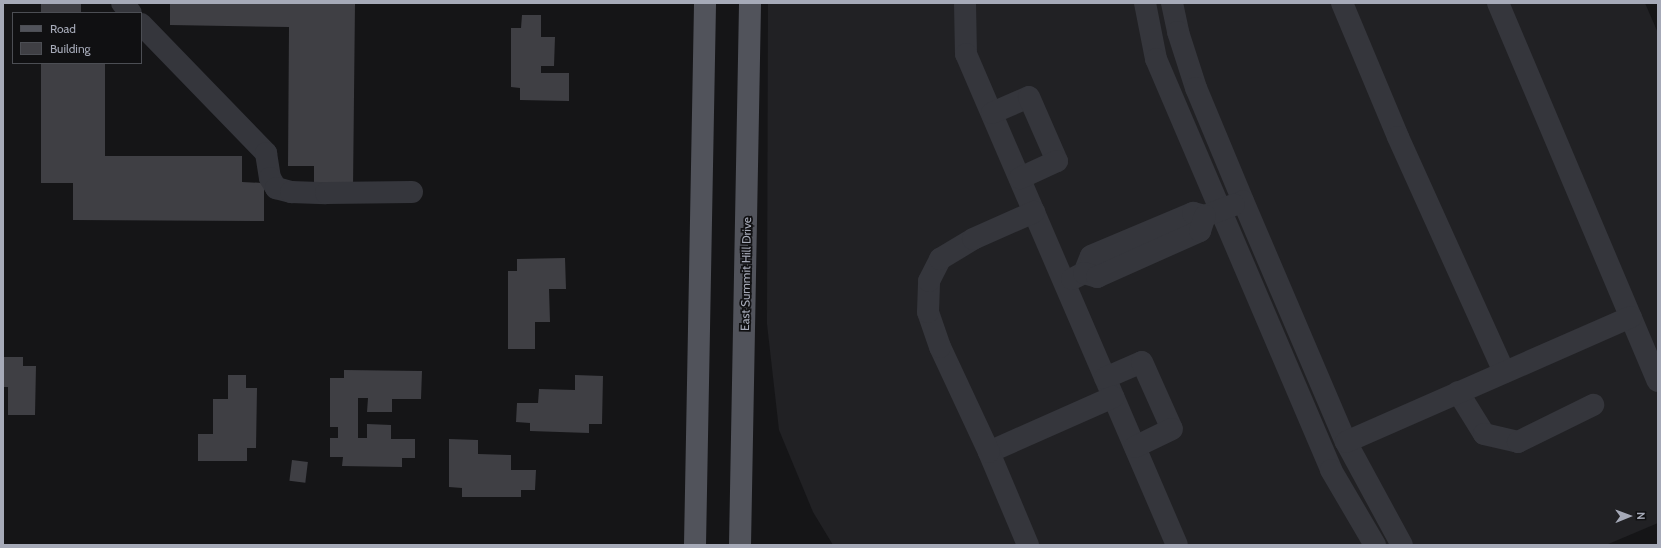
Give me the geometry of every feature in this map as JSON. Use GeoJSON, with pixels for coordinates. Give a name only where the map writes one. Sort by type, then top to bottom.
{"type":"FeatureCollection","features":[{"type":"Feature","properties":{"kind":"main road"},"geometry":{"type":"LineString","coordinates":[[695,545],[705,3]]}},
{"type":"Feature","properties":{"kind":"main road","name":"East Summit Hill Drive"},"geometry":{"type":"LineString","coordinates":[[740,545],[750,3]]}},
{"type":"Feature","properties":{"kind":"street"},"geometry":{"type":"LineString","coordinates":[[122,3],[130,12]]}},
{"type":"Feature","properties":{"kind":"street"},"geometry":{"type":"LineString","coordinates":[[965,3],[966,54],[1177,545]]}},
{"type":"Feature","properties":{"kind":"street"},"geometry":{"type":"LineString","coordinates":[[1146,3],[1156,59],[1213,213],[1331,470],[1375,545]]}},
{"type":"Feature","properties":{"kind":"street"},"geometry":{"type":"LineString","coordinates":[[1172,3],[1178,32],[1196,88],[1243,201],[1346,442],[1402,545]]}},
{"type":"Feature","properties":{"kind":"street"},"geometry":{"type":"LineString","coordinates":[[1342,3],[1398,137],[1504,372]]}},
{"type":"Feature","properties":{"kind":"street"},"geometry":{"type":"LineString","coordinates":[[1498,3],[1658,381]]}},
{"type":"Feature","properties":{"kind":"street"},"geometry":{"type":"LineString","coordinates":[[142,25],[266,153],[270,178],[276,188],[291,192],[412,192]]}},
{"type":"Feature","properties":{"kind":"street"},"geometry":{"type":"LineString","coordinates":[[992,113],[1029,97],[1057,161],[1020,178]]}},
{"type":"Feature","properties":{"kind":"street"},"geometry":{"type":"LineString","coordinates":[[1064,282],[1084,273],[1097,276],[1200,231],[1213,213],[1243,201]]}},
{"type":"Feature","properties":{"kind":"street"},"geometry":{"type":"LineString","coordinates":[[1028,545],[989,452],[940,347],[928,312],[929,281],[940,258],[972,239],[1034,212]]}},
{"type":"Feature","properties":{"kind":"street"},"geometry":{"type":"LineString","coordinates":[[1346,442],[1631,316]]}},
{"type":"Feature","properties":{"kind":"street"},"geometry":{"type":"LineString","coordinates":[[989,452],[1109,388],[1142,362],[1172,430],[1135,447]]}},
{"type":"Feature","properties":{"kind":"street"},"geometry":{"type":"LineString","coordinates":[[1458,392],[1484,434],[1518,442],[1593,405]]}},
{"type":"Feature","properties":{"kind":"shaded area"},"geometry":{"type":"Polygon","coordinates":[[[768,3],[1645,3],[1658,33],[1658,523],[1606,545],[833,545],[813,512],[779,430],[767,324],[768,3]]]}},
{"type":"Feature","properties":{"kind":"building"},"geometry":{"type":"Polygon","coordinates":[[[41,3],[81,3],[81,12],[41,12],[41,3]]]}},
{"type":"Feature","properties":{"kind":"building"},"geometry":{"type":"Polygon","coordinates":[[[170,3],[355,3],[353,188],[314,188],[314,166],[288,166],[289,27],[170,25],[170,3]]]}},
{"type":"Feature","properties":{"kind":"building"},"geometry":{"type":"Polygon","coordinates":[[[522,15],[541,15],[541,37],[555,37],[554,66],[541,66],[541,73],[569,73],[569,101],[520,100],[520,88],[511,87],[511,28],[521,28],[522,15]]]}},
{"type":"Feature","properties":{"kind":"building"},"geometry":{"type":"Polygon","coordinates":[[[41,64],[105,64],[105,156],[242,156],[242,182],[264,183],[264,221],[73,220],[73,183],[41,183],[41,64]]]}},
{"type":"Feature","properties":{"kind":"building"},"geometry":{"type":"Polygon","coordinates":[[[565,258],[566,289],[549,289],[550,322],[535,322],[535,349],[508,349],[508,271],[517,271],[517,259],[565,258]]]}},
{"type":"Feature","properties":{"kind":"building"},"geometry":{"type":"Polygon","coordinates":[[[3,357],[23,357],[23,366],[36,366],[35,415],[8,415],[8,387],[3,387],[3,357]]]}},
{"type":"Feature","properties":{"kind":"building"},"geometry":{"type":"Polygon","coordinates":[[[344,370],[422,371],[421,399],[392,399],[392,412],[367,412],[368,398],[358,398],[358,438],[367,438],[367,424],[391,425],[391,439],[415,439],[415,458],[402,458],[402,467],[342,466],[343,457],[330,457],[330,438],[338,438],[338,427],[330,427],[330,378],[344,378],[344,370]]]}},
{"type":"Feature","properties":{"kind":"building"},"geometry":{"type":"Polygon","coordinates":[[[228,375],[246,375],[246,388],[257,388],[256,448],[247,448],[247,461],[198,461],[198,434],[213,434],[213,399],[228,399],[228,375]]]}},
{"type":"Feature","properties":{"kind":"building"},"geometry":{"type":"Polygon","coordinates":[[[575,375],[603,376],[602,424],[589,424],[589,433],[530,431],[530,423],[516,422],[517,403],[538,403],[539,389],[575,390],[575,375]]]}},
{"type":"Feature","properties":{"kind":"building"},"geometry":{"type":"Polygon","coordinates":[[[449,439],[478,440],[478,454],[511,455],[511,470],[536,470],[535,490],[521,490],[521,497],[462,497],[462,488],[449,487],[449,439]]]}},
{"type":"Feature","properties":{"kind":"building"},"geometry":{"type":"Polygon","coordinates":[[[292,460],[308,462],[305,483],[289,481],[292,460]]]}}]}
